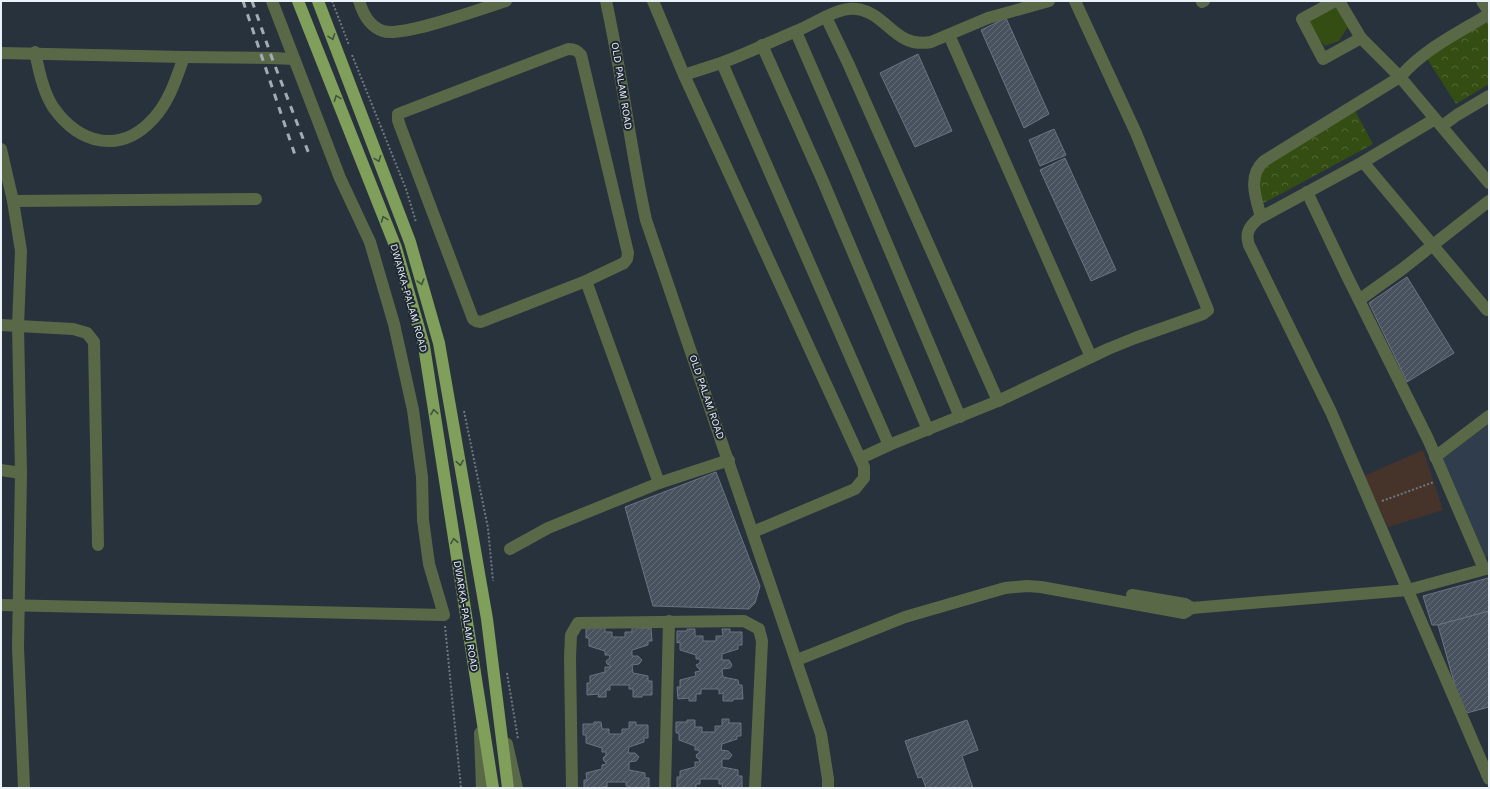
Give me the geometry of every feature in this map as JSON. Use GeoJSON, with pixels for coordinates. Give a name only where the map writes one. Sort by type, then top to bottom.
{"type":"FeatureCollection","features":[{"type":"Feature","properties":{"kind":"main road","name":"DWARKA-PALAM ROAD"},"geometry":{"type":"LineString","coordinates":[[298,1],[396,248],[424,346],[493,788]]}},
{"type":"Feature","properties":{"kind":"main road","name":"DWARKA-PALAM ROAD"},"geometry":{"type":"LineString","coordinates":[[318,1],[410,242],[439,343],[487,619],[508,788]]}},
{"type":"Feature","properties":{"kind":"street"},"geometry":{"type":"LineString","coordinates":[[1,605],[444,615],[429,564],[423,520],[422,477],[413,410],[394,324],[370,242],[340,178],[272,1]]}},
{"type":"Feature","properties":{"kind":"street"},"geometry":{"type":"LineString","coordinates":[[359,1],[362,12],[376,28],[385,32],[398,32],[447,20],[506,1]]}},
{"type":"Feature","properties":{"kind":"street","name":"OLD PALAM ROAD"},"geometry":{"type":"LineString","coordinates":[[606,1],[613,34],[635,170],[646,220],[729,460],[821,734],[828,788]]}},
{"type":"Feature","properties":{"kind":"street"},"geometry":{"type":"LineString","coordinates":[[653,1],[684,75],[864,467],[864,478],[855,488],[753,532]]}},
{"type":"Feature","properties":{"kind":"street"},"geometry":{"type":"LineString","coordinates":[[684,75],[722,63],[796,32],[838,12],[858,9],[880,20],[911,43],[922,44],[949,35],[988,18],[1049,1]]}},
{"type":"Feature","properties":{"kind":"street"},"geometry":{"type":"LineString","coordinates":[[861,458],[889,445],[998,401],[1135,338],[1203,314],[1208,310],[1136,133],[1075,1]]}},
{"type":"Feature","properties":{"kind":"street"},"geometry":{"type":"LineString","coordinates":[[1335,1],[1302,19],[1323,59],[1361,38]]}},
{"type":"Feature","properties":{"kind":"street"},"geometry":{"type":"LineString","coordinates":[[1339,1],[1361,38],[1400,77],[1489,182]]}},
{"type":"Feature","properties":{"kind":"street"},"geometry":{"type":"LineString","coordinates":[[1261,217],[1254,192],[1254,183],[1259,165],[1400,77],[1426,52],[1489,13],[1482,1]]}},
{"type":"Feature","properties":{"kind":"street"},"geometry":{"type":"LineString","coordinates":[[826,17],[998,401]]}},
{"type":"Feature","properties":{"kind":"street"},"geometry":{"type":"LineString","coordinates":[[796,32],[960,417]]}},
{"type":"Feature","properties":{"kind":"street"},"geometry":{"type":"LineString","coordinates":[[949,35],[1091,357]]}},
{"type":"Feature","properties":{"kind":"street"},"geometry":{"type":"LineString","coordinates":[[762,45],[822,179],[928,430]]}},
{"type":"Feature","properties":{"kind":"street"},"geometry":{"type":"LineString","coordinates":[[568,49],[575,49],[578,51],[581,55],[628,253],[627,259],[624,263],[586,281],[481,322],[473,319],[400,126],[398,114],[568,49]]}},
{"type":"Feature","properties":{"kind":"street"},"geometry":{"type":"LineString","coordinates":[[1,52],[272,58],[294,60]]}},
{"type":"Feature","properties":{"kind":"street"},"geometry":{"type":"LineString","coordinates":[[34,52],[44,88],[53,107],[69,125],[86,138],[106,142],[126,138],[141,130],[153,119],[168,99],[184,57]]}},
{"type":"Feature","properties":{"kind":"street"},"geometry":{"type":"LineString","coordinates":[[722,63],[889,445]]}},
{"type":"Feature","properties":{"kind":"street"},"geometry":{"type":"LineString","coordinates":[[1489,96],[1457,115],[1438,122],[1261,217],[1253,223],[1247,233],[1249,245],[1331,412],[1489,779]]}},
{"type":"Feature","properties":{"kind":"street"},"geometry":{"type":"LineString","coordinates":[[1,149],[13,201],[21,251],[18,326],[21,473],[18,647],[24,788]]}},
{"type":"Feature","properties":{"kind":"street"},"geometry":{"type":"LineString","coordinates":[[1363,162],[1487,310]]}},
{"type":"Feature","properties":{"kind":"street"},"geometry":{"type":"LineString","coordinates":[[796,657],[904,611],[980,588],[1007,582],[1048,582],[1185,604],[1192,608],[1408,590],[1486,569],[1446,477],[1307,192]]}},
{"type":"Feature","properties":{"kind":"street"},"geometry":{"type":"LineString","coordinates":[[13,201],[256,199]]}},
{"type":"Feature","properties":{"kind":"street"},"geometry":{"type":"LineString","coordinates":[[1359,300],[1434,245],[1489,201]]}},
{"type":"Feature","properties":{"kind":"street"},"geometry":{"type":"LineString","coordinates":[[586,281],[659,483]]}},
{"type":"Feature","properties":{"kind":"street"},"geometry":{"type":"LineString","coordinates":[[1,325],[73,329],[87,333],[94,342],[98,545]]}},
{"type":"Feature","properties":{"kind":"street"},"geometry":{"type":"LineString","coordinates":[[1435,457],[1489,416]]}},
{"type":"Feature","properties":{"kind":"street"},"geometry":{"type":"LineString","coordinates":[[510,549],[548,528],[659,483],[729,460]]}},
{"type":"Feature","properties":{"kind":"street"},"geometry":{"type":"LineString","coordinates":[[1,470],[21,473]]}},
{"type":"Feature","properties":{"kind":"street"},"geometry":{"type":"LineString","coordinates":[[572,788],[570,658],[571,635],[578,622],[669,621],[744,621],[759,629],[762,641],[755,788]]}},
{"type":"Feature","properties":{"kind":"street"},"geometry":{"type":"LineString","coordinates":[[665,788],[669,621]]}},
{"type":"Feature","properties":{"kind":"street"},"geometry":{"type":"LineString","coordinates":[[497,698],[517,788]]}},
{"type":"Feature","properties":{"kind":"street"},"geometry":{"type":"LineString","coordinates":[[480,704],[482,788]]}},
{"type":"Feature","properties":{"kind":"path"},"geometry":{"type":"LineString","coordinates":[[1371,504],[1446,477]]}},
{"type":"Feature","properties":{"kind":"shaded area"},"geometry":{"type":"Polygon","coordinates":[[[1489,424],[1489,556],[1485,557],[1441,460],[1489,424]]]}},
{"type":"Feature","properties":{"kind":"shaded area"},"geometry":{"type":"Polygon","coordinates":[[[1423,450],[1443,510],[1388,527],[1364,476],[1423,450]]]}},
{"type":"Feature","properties":{"kind":"green space"},"geometry":{"type":"Polygon","coordinates":[[[1334,4],[1349,25],[1339,41],[1325,46],[1313,33],[1306,19],[1334,4]]]}},
{"type":"Feature","properties":{"kind":"green space"},"geometry":{"type":"Polygon","coordinates":[[[1489,18],[1489,84],[1456,104],[1426,57],[1489,18]]]}},
{"type":"Feature","properties":{"kind":"green space"},"geometry":{"type":"Polygon","coordinates":[[[1354,109],[1373,144],[1262,204],[1259,184],[1262,165],[1354,109]]]}},
{"type":"Feature","properties":{"kind":"building"},"geometry":{"type":"Polygon","coordinates":[[[1006,18],[1049,114],[1024,128],[981,30],[1006,18]]]}},
{"type":"Feature","properties":{"kind":"building"},"geometry":{"type":"Polygon","coordinates":[[[918,54],[952,131],[915,147],[880,73],[918,54]]]}},
{"type":"Feature","properties":{"kind":"building"},"geometry":{"type":"Polygon","coordinates":[[[1054,129],[1066,155],[1040,166],[1029,140],[1054,129]]]}},
{"type":"Feature","properties":{"kind":"building"},"geometry":{"type":"Polygon","coordinates":[[[1065,158],[1116,270],[1091,281],[1040,170],[1065,158]]]}},
{"type":"Feature","properties":{"kind":"building"},"geometry":{"type":"Polygon","coordinates":[[[1407,277],[1454,353],[1407,382],[1369,303],[1407,277]]]}},
{"type":"Feature","properties":{"kind":"building"},"geometry":{"type":"Polygon","coordinates":[[[716,472],[760,586],[755,603],[749,609],[653,606],[625,507],[716,472]]]}},
{"type":"Feature","properties":{"kind":"building"},"geometry":{"type":"Polygon","coordinates":[[[1488,578],[1489,611],[1438,625],[1432,625],[1423,596],[1488,578]]]}},
{"type":"Feature","properties":{"kind":"building"},"geometry":{"type":"Polygon","coordinates":[[[1489,611],[1489,707],[1463,714],[1438,625],[1489,611]]]}},
{"type":"Feature","properties":{"kind":"building"},"geometry":{"type":"Polygon","coordinates":[[[605,625],[605,632],[612,632],[612,637],[625,637],[625,632],[632,632],[632,625],[639,625],[639,628],[651,628],[652,641],[648,641],[648,645],[632,650],[632,656],[638,656],[642,660],[639,664],[632,665],[633,673],[648,676],[648,681],[652,681],[652,695],[633,697],[633,689],[629,689],[629,685],[610,685],[610,690],[606,690],[606,697],[598,697],[599,694],[587,695],[587,683],[590,683],[590,676],[605,672],[605,667],[610,667],[606,661],[610,658],[609,655],[605,655],[605,651],[589,646],[589,638],[586,638],[586,627],[605,625]]]}},
{"type":"Feature","properties":{"kind":"building"},"geometry":{"type":"Polygon","coordinates":[[[687,629],[695,629],[695,636],[703,636],[703,641],[716,641],[716,636],[723,636],[722,629],[730,629],[730,632],[742,632],[742,645],[738,645],[738,649],[722,654],[722,660],[729,660],[732,665],[730,668],[722,669],[723,677],[738,680],[739,685],[742,685],[743,699],[723,701],[723,693],[719,694],[719,689],[701,689],[701,694],[696,694],[696,701],[689,701],[689,698],[678,699],[677,687],[680,687],[680,680],[696,676],[695,672],[700,671],[696,665],[700,663],[700,659],[696,659],[696,655],[680,650],[680,642],[677,643],[677,631],[687,631],[687,629]]]}},
{"type":"Feature","properties":{"kind":"building"},"geometry":{"type":"Polygon","coordinates":[[[722,719],[729,719],[729,723],[741,723],[741,736],[737,736],[737,739],[722,744],[721,750],[728,751],[732,755],[729,759],[722,759],[722,767],[738,770],[738,776],[742,776],[742,788],[723,788],[722,784],[719,784],[719,779],[700,779],[700,784],[696,784],[696,788],[677,788],[677,777],[680,777],[680,771],[695,767],[695,762],[700,762],[696,755],[699,753],[699,750],[695,750],[695,746],[679,740],[679,733],[676,733],[676,722],[695,720],[695,727],[702,727],[702,732],[715,732],[715,726],[722,726],[722,719]]]}},
{"type":"Feature","properties":{"kind":"building"},"geometry":{"type":"Polygon","coordinates":[[[967,720],[978,750],[962,756],[973,788],[926,788],[922,777],[918,778],[905,741],[967,720]]]}},
{"type":"Feature","properties":{"kind":"building"},"geometry":{"type":"Polygon","coordinates":[[[594,722],[601,722],[602,729],[609,729],[609,734],[622,734],[622,729],[629,729],[629,722],[636,722],[636,725],[648,725],[648,738],[644,738],[644,742],[629,747],[628,753],[635,753],[639,757],[636,761],[629,762],[629,770],[645,773],[645,778],[649,778],[649,788],[629,788],[629,786],[626,786],[626,782],[607,782],[607,787],[584,788],[584,780],[587,780],[586,773],[602,769],[602,765],[606,764],[603,758],[606,755],[606,752],[602,752],[602,748],[586,743],[586,735],[583,735],[583,724],[594,724],[594,722]]]}},
{"type":"Feature","properties":{"kind":"railway"},"geometry":{"type":"LineString","coordinates":[[243,1],[295,155]]}},
{"type":"Feature","properties":{"kind":"railway"},"geometry":{"type":"LineString","coordinates":[[252,1],[309,154]]}}]}
